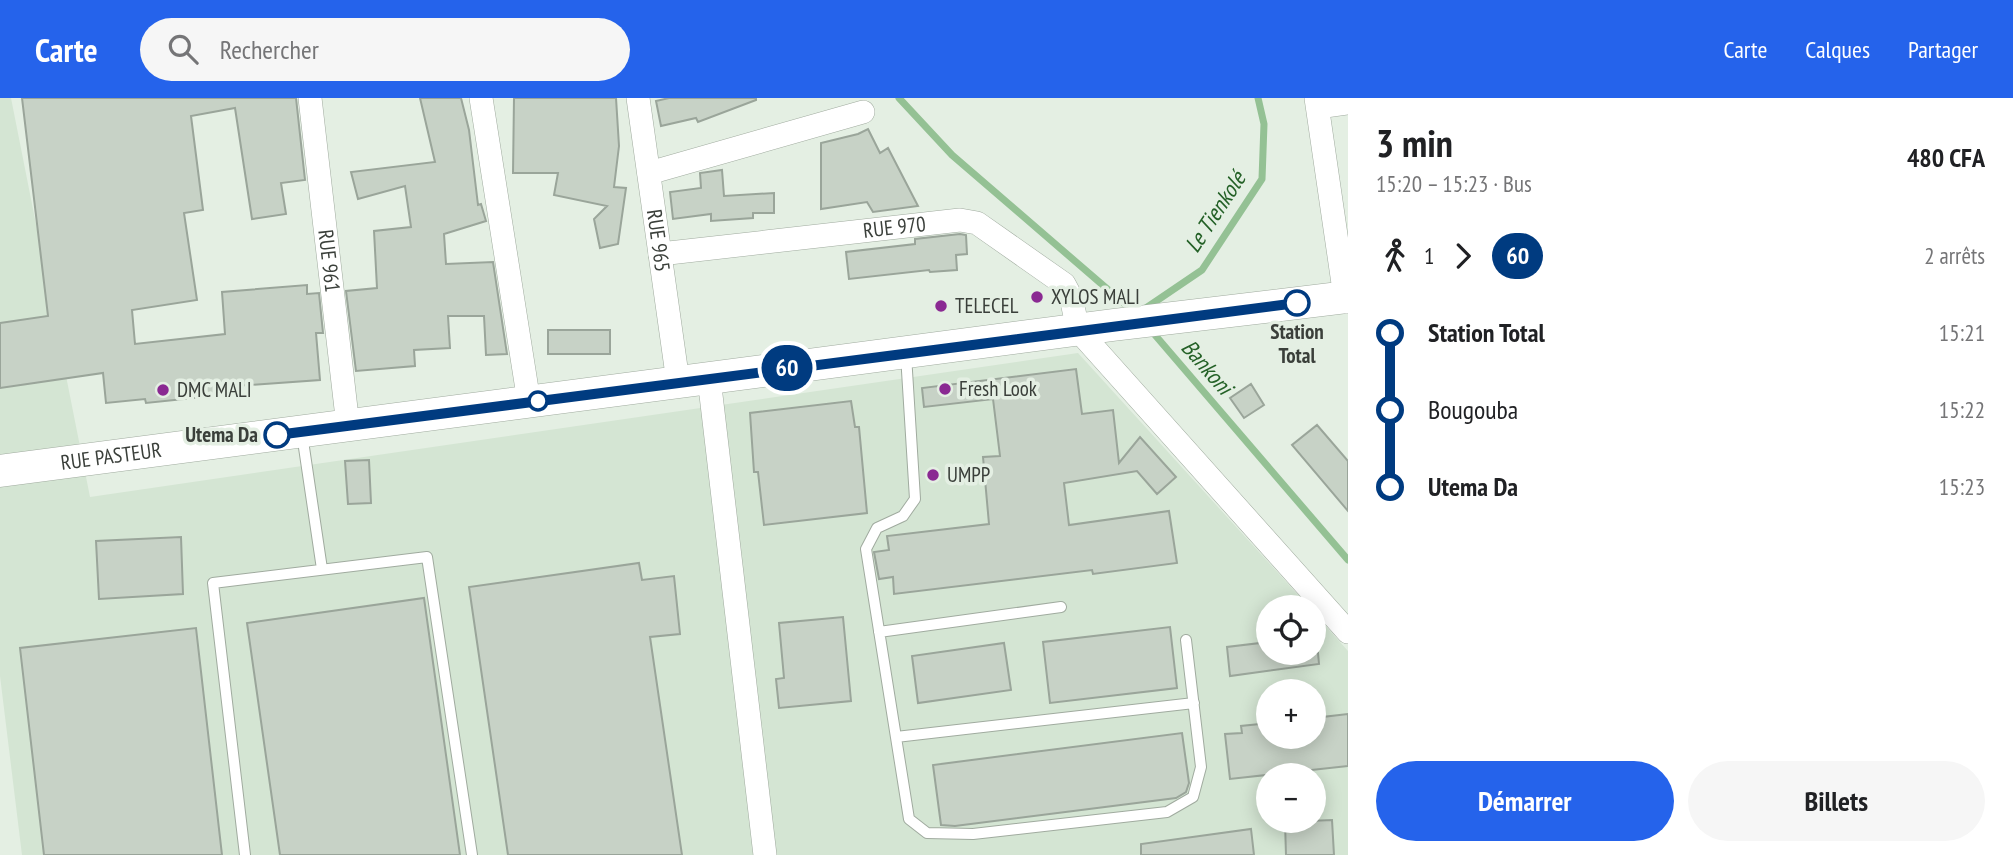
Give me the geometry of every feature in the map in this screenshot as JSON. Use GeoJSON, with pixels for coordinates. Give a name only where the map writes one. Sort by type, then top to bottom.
{"type":"FeatureCollection","features":[{"type":"Feature","properties":{"kind":"main road","name":"RUE PASTEUR"},"geometry":{"type":"LineString","coordinates":[[0,471],[1113,325],[1347,299]]}},
{"type":"Feature","properties":{"kind":"street","name":"RUE 961"},"geometry":{"type":"LineString","coordinates":[[310,98],[348,426]]}},
{"type":"Feature","properties":{"kind":"street"},"geometry":{"type":"LineString","coordinates":[[481,98],[529,402]]}},
{"type":"Feature","properties":{"kind":"street","name":"RUE 965"},"geometry":{"type":"LineString","coordinates":[[639,98],[678,382]]}},
{"type":"Feature","properties":{"kind":"street"},"geometry":{"type":"LineString","coordinates":[[1347,299],[1317,103],[1348,103]]}},
{"type":"Feature","properties":{"kind":"street"},"geometry":{"type":"LineString","coordinates":[[649,173],[863,112]]}},
{"type":"Feature","properties":{"kind":"street","name":"RUE 970"},"geometry":{"type":"LineString","coordinates":[[660,254],[960,220],[977,223],[1063,284],[1071,297],[1078,330]]}},
{"type":"Feature","properties":{"kind":"street"},"geometry":{"type":"LineString","coordinates":[[1078,330],[1348,632]]}},
{"type":"Feature","properties":{"kind":"street"},"geometry":{"type":"LineString","coordinates":[[709,378],[765,855]]}},
{"type":"Feature","properties":{"kind":"lane"},"geometry":{"type":"LineString","coordinates":[[906,352],[915,499],[904,516],[877,528],[866,550],[909,819],[927,833],[973,834],[1167,812],[1193,797],[1201,766],[1186,640]]}},
{"type":"Feature","properties":{"kind":"lane"},"geometry":{"type":"LineString","coordinates":[[302,432],[322,569]]}},
{"type":"Feature","properties":{"kind":"lane"},"geometry":{"type":"LineString","coordinates":[[245,855],[213,583],[427,557],[472,855]]}},
{"type":"Feature","properties":{"kind":"lane"},"geometry":{"type":"LineString","coordinates":[[879,632],[1061,607]]}},
{"type":"Feature","properties":{"kind":"lane"},"geometry":{"type":"LineString","coordinates":[[896,737],[1194,703]]}},
{"type":"Feature","properties":{"kind":"shaded area"},"geometry":{"type":"Polygon","coordinates":[[[0,98],[11,98],[90,497],[1078,353],[1298,595],[1256,595],[1256,665],[1326,665],[1326,626],[1348,651],[1348,855],[22,855],[0,676],[0,98]]]}},
{"type":"Feature","properties":{"kind":"building"},"geometry":{"type":"Polygon","coordinates":[[[22,98],[296,98],[305,180],[281,183],[286,214],[252,219],[235,108],[191,116],[203,210],[184,213],[197,300],[132,310],[135,344],[225,334],[222,292],[307,285],[307,294],[319,293],[323,333],[316,333],[320,380],[221,387],[222,395],[146,403],[145,399],[106,403],[103,373],[0,388],[0,323],[48,316],[22,98]]]}},
{"type":"Feature","properties":{"kind":"building"},"geometry":{"type":"Polygon","coordinates":[[[420,98],[461,98],[469,130],[478,205],[481,204],[486,221],[444,234],[446,264],[493,262],[507,354],[486,355],[484,316],[448,316],[450,348],[414,350],[415,366],[356,371],[346,291],[377,288],[374,231],[411,227],[405,186],[358,199],[351,172],[435,162],[420,98]]]}},
{"type":"Feature","properties":{"kind":"building"},"geometry":{"type":"Polygon","coordinates":[[[514,98],[616,98],[619,146],[614,187],[626,188],[618,244],[600,248],[594,219],[607,206],[554,195],[558,173],[513,173],[514,98]]]}},
{"type":"Feature","properties":{"kind":"building"},"geometry":{"type":"Polygon","coordinates":[[[669,98],[756,100],[698,122],[696,118],[661,126],[656,101],[669,98]]]}},
{"type":"Feature","properties":{"kind":"building"},"geometry":{"type":"Polygon","coordinates":[[[868,129],[880,153],[888,148],[918,206],[873,212],[867,202],[821,209],[821,143],[868,129]]]}},
{"type":"Feature","properties":{"kind":"building"},"geometry":{"type":"Polygon","coordinates":[[[722,170],[724,196],[774,193],[774,213],[753,213],[753,218],[711,221],[711,214],[673,219],[670,192],[701,188],[700,173],[722,170]]]}},
{"type":"Feature","properties":{"kind":"building"},"geometry":{"type":"Polygon","coordinates":[[[966,235],[967,254],[956,255],[957,270],[929,270],[849,279],[846,252],[915,244],[915,239],[966,235]]]}},
{"type":"Feature","properties":{"kind":"building"},"geometry":{"type":"Polygon","coordinates":[[[548,330],[610,330],[610,354],[548,354],[548,330]]]}},
{"type":"Feature","properties":{"kind":"building"},"geometry":{"type":"Polygon","coordinates":[[[1076,369],[1082,414],[1113,410],[1119,463],[1140,437],[1176,477],[1157,494],[1137,471],[1064,483],[1069,525],[1169,511],[1177,563],[1093,574],[1092,570],[894,594],[893,577],[879,579],[874,552],[889,550],[887,536],[989,524],[983,457],[1000,456],[993,399],[924,407],[922,388],[1076,369]]]}},
{"type":"Feature","properties":{"kind":"building"},"geometry":{"type":"Polygon","coordinates":[[[1251,384],[1264,405],[1244,418],[1230,398],[1251,384]]]}},
{"type":"Feature","properties":{"kind":"building"},"geometry":{"type":"Polygon","coordinates":[[[851,401],[855,427],[859,427],[867,513],[764,525],[758,472],[754,472],[750,413],[851,401]]]}},
{"type":"Feature","properties":{"kind":"building"},"geometry":{"type":"Polygon","coordinates":[[[1317,425],[1348,461],[1348,511],[1292,445],[1317,425]]]}},
{"type":"Feature","properties":{"kind":"building"},"geometry":{"type":"Polygon","coordinates":[[[369,460],[371,503],[348,504],[345,461],[369,460]]]}},
{"type":"Feature","properties":{"kind":"building"},"geometry":{"type":"Polygon","coordinates":[[[181,537],[183,594],[99,599],[96,541],[181,537]]]}},
{"type":"Feature","properties":{"kind":"building"},"geometry":{"type":"Polygon","coordinates":[[[639,563],[642,580],[674,576],[680,634],[650,637],[682,855],[508,855],[469,587],[639,563]]]}},
{"type":"Feature","properties":{"kind":"building"},"geometry":{"type":"Polygon","coordinates":[[[424,598],[460,855],[280,855],[247,623],[424,598]]]}},
{"type":"Feature","properties":{"kind":"building"},"geometry":{"type":"Polygon","coordinates":[[[843,617],[851,701],[779,708],[776,679],[784,678],[779,623],[843,617]]]}},
{"type":"Feature","properties":{"kind":"building"},"geometry":{"type":"Polygon","coordinates":[[[1170,627],[1177,688],[1050,703],[1043,642],[1170,627]]]}},
{"type":"Feature","properties":{"kind":"building"},"geometry":{"type":"Polygon","coordinates":[[[196,628],[222,855],[44,855],[20,648],[196,628]]]}},
{"type":"Feature","properties":{"kind":"building"},"geometry":{"type":"Polygon","coordinates":[[[1004,643],[1011,690],[918,703],[912,656],[1004,643]]]}},
{"type":"Feature","properties":{"kind":"building"},"geometry":{"type":"Polygon","coordinates":[[[1256,644],[1256,665],[1312,665],[1230,676],[1227,647],[1256,644]]]}},
{"type":"Feature","properties":{"kind":"building"},"geometry":{"type":"Polygon","coordinates":[[[1348,714],[1348,766],[1326,768],[1326,763],[1256,763],[1256,776],[1230,779],[1225,734],[1242,733],[1241,726],[1256,724],[1256,749],[1326,749],[1326,717],[1348,714]]]}},
{"type":"Feature","properties":{"kind":"building"},"geometry":{"type":"Polygon","coordinates":[[[1182,733],[1189,783],[1186,792],[1176,798],[955,826],[941,825],[933,765],[1182,733]]]}},
{"type":"Feature","properties":{"kind":"building"},"geometry":{"type":"Polygon","coordinates":[[[1326,820],[1332,820],[1334,855],[1286,855],[1285,833],[1326,833],[1326,820]]]}},
{"type":"Feature","properties":{"kind":"building"},"geometry":{"type":"Polygon","coordinates":[[[1251,829],[1254,855],[1141,855],[1141,844],[1251,829]]]}},
{"type":"Feature","properties":{"kind":"waterway","name":"Bankoni"},"geometry":{"type":"LineString","coordinates":[[899,98],[952,155],[1134,312]]}},
{"type":"Feature","properties":{"kind":"waterway","name":"Le Tienkolé"},"geometry":{"type":"LineString","coordinates":[[1143,310],[1202,270],[1262,179],[1264,124],[1258,98]]}},
{"type":"Feature","properties":{"kind":"waterway","name":"Bankoni"},"geometry":{"type":"LineString","coordinates":[[1149,328],[1348,560]]}},
{"type":"Feature","properties":{"kind":"bus line","name":"60"},"geometry":{"type":"LineString","coordinates":[[277,435],[1297,303]]}},
{"type":"Feature","properties":{"kind":"place","name":"XYLOS MALI"},"geometry":{"type":"Point","coordinates":[1037,297]}},
{"type":"Feature","properties":{"kind":"place","name":"Station Total"},"geometry":{"type":"Point","coordinates":[1297,303]}},
{"type":"Feature","properties":{"kind":"place","name":"TELECEL"},"geometry":{"type":"Point","coordinates":[941,306]}},
{"type":"Feature","properties":{"kind":"place","name":"Fresh Look"},"geometry":{"type":"Point","coordinates":[945,389]}},
{"type":"Feature","properties":{"kind":"place","name":"DMC MALI"},"geometry":{"type":"Point","coordinates":[163,390]}},
{"type":"Feature","properties":{"kind":"place","name":"Utema Da"},"geometry":{"type":"Point","coordinates":[277,435]}},
{"type":"Feature","properties":{"kind":"place","name":"UMPP"},"geometry":{"type":"Point","coordinates":[933,475]}}]}
